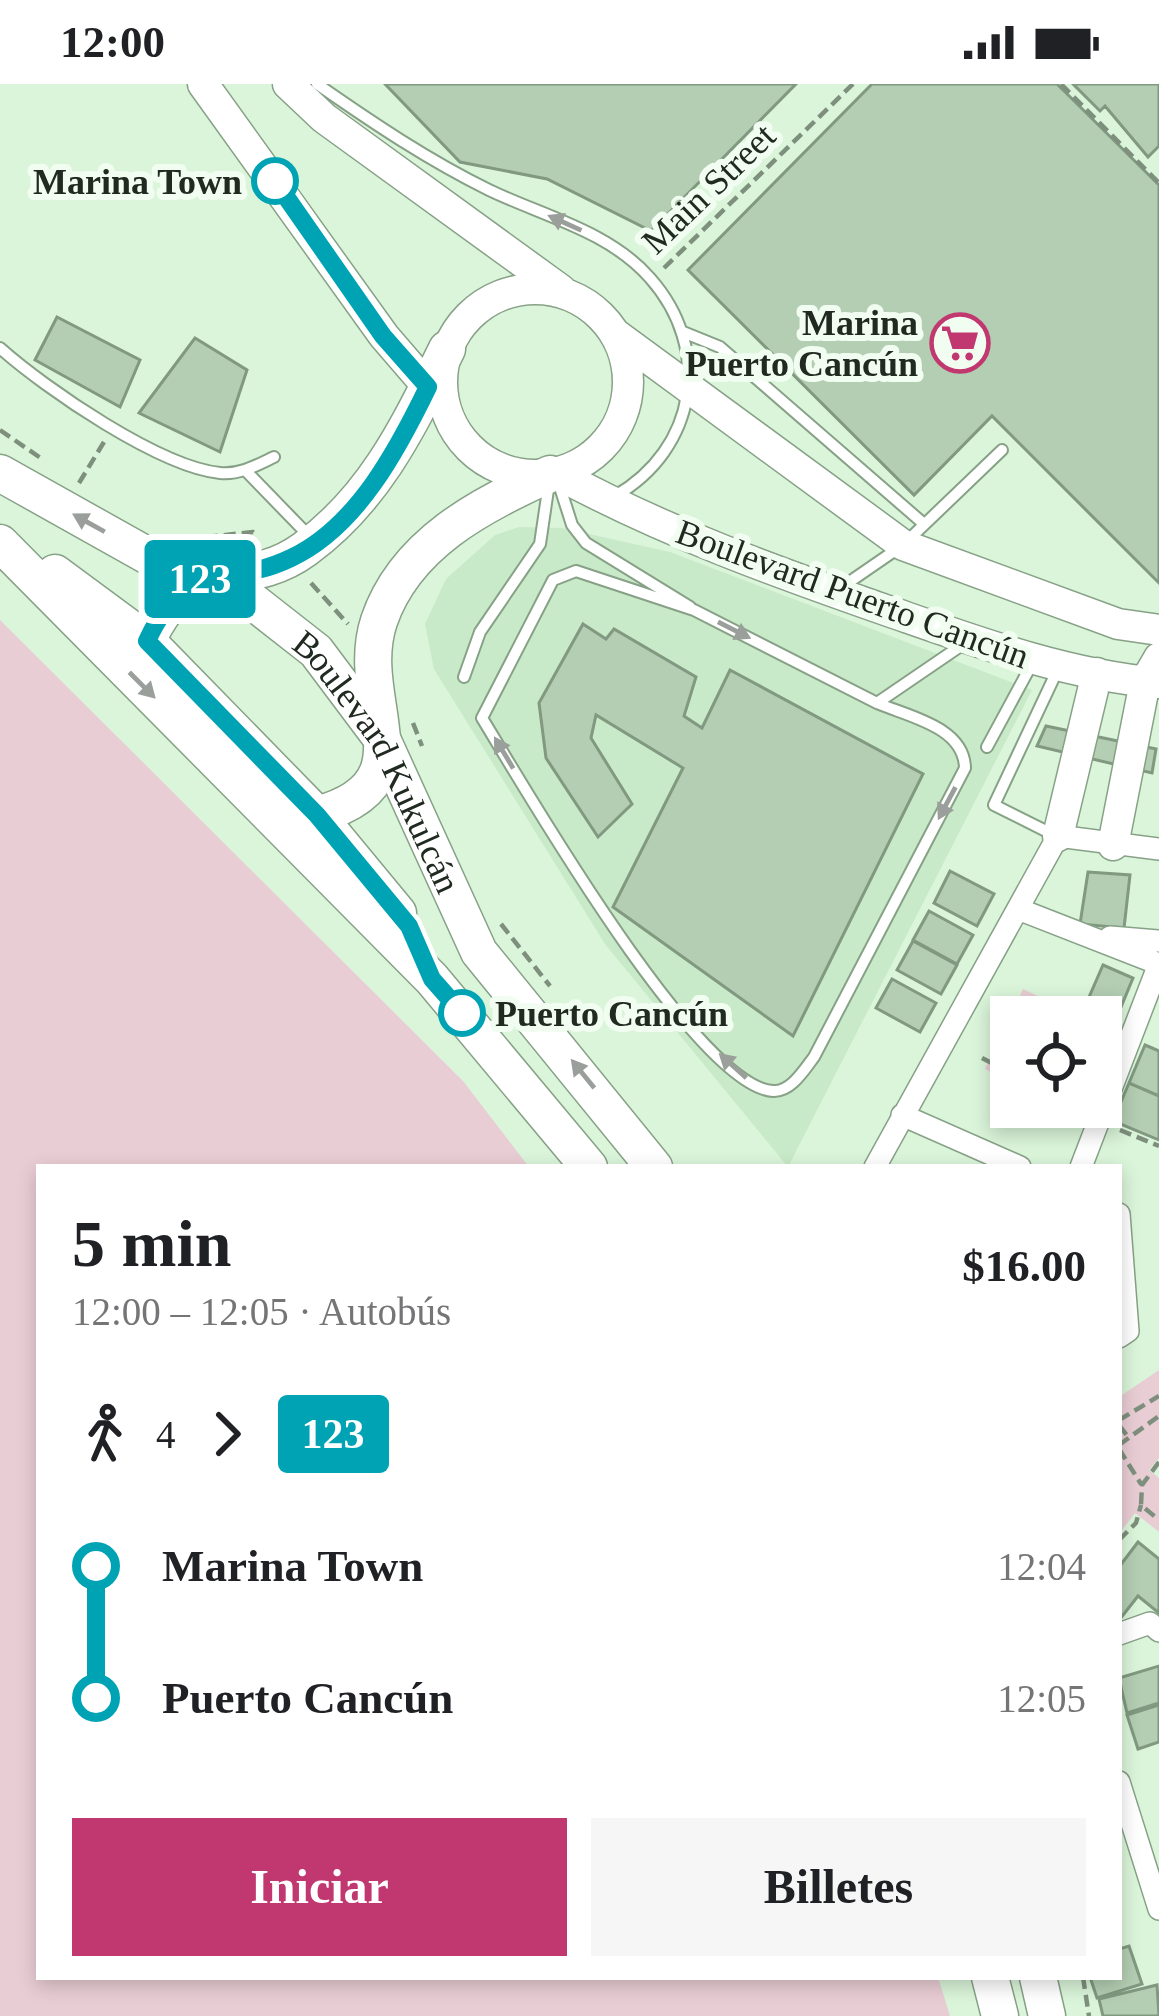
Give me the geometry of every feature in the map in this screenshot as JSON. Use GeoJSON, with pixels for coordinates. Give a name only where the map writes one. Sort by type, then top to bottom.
{"type":"FeatureCollection","features":[{"type":"Feature","properties":{"kind":"main road"},"geometry":{"type":"LineString","coordinates":[[147,641],[165,605],[202,578],[302,550],[349,512],[436,396],[447,349]]}},
{"type":"Feature","properties":{"kind":"main road","name":"Boulevard Kukulcán"},"geometry":{"type":"LineString","coordinates":[[0,473],[166,566],[242,593],[293,630],[399,733],[479,952],[652,1164]]}},
{"type":"Feature","properties":{"kind":"main road"},"geometry":{"type":"LineString","coordinates":[[317,815],[350,806],[374,785],[399,733],[371,649],[381,615],[416,561],[472,509],[553,473]]}},
{"type":"Feature","properties":{"kind":"main road"},"geometry":{"type":"LineString","coordinates":[[2,545],[54,572],[147,641],[317,815],[409,926],[432,979]]}},
{"type":"Feature","properties":{"kind":"main road","name":"Boulevard Kukulcán"},"geometry":{"type":"LineString","coordinates":[[2,545],[432,979],[586,1164]]}},
{"type":"Feature","properties":{"kind":"main road"},"geometry":{"type":"LineString","coordinates":[[991,1980],[1000,2016]]}},
{"type":"Feature","properties":{"kind":"main road"},"geometry":{"type":"LineString","coordinates":[[1039,1980],[1047,2016]]}},
{"type":"Feature","properties":{"kind":"street"},"geometry":{"type":"LineString","coordinates":[[203,84],[383,336],[436,396],[459,436],[477,455],[512,471],[553,473],[583,462],[605,443],[621,418],[628,389],[626,360],[614,333],[593,309],[324,118],[287,84]]}},
{"type":"Feature","properties":{"kind":"street"},"geometry":{"type":"LineString","coordinates":[[447,349],[461,324],[482,304],[508,292],[537,288],[566,293]]}},
{"type":"Feature","properties":{"kind":"street","name":"Boulevard Puerto Cancún"},"geometry":{"type":"LineString","coordinates":[[614,333],[692,390],[913,534],[1118,624],[1159,630]]}},
{"type":"Feature","properties":{"kind":"street","name":"Boulevard Puerto Cancún"},"geometry":{"type":"LineString","coordinates":[[553,473],[608,501],[834,592],[971,639],[1096,673],[1154,674]]}},
{"type":"Feature","properties":{"kind":"street"},"geometry":{"type":"LineString","coordinates":[[877,1164],[1058,836],[1079,765],[1096,673]]}},
{"type":"Feature","properties":{"kind":"street"},"geometry":{"type":"LineString","coordinates":[[1113,845],[1154,674]]}},
{"type":"Feature","properties":{"kind":"street"},"geometry":{"type":"LineString","coordinates":[[1058,836],[1159,849]]}},
{"type":"Feature","properties":{"kind":"street"},"geometry":{"type":"LineString","coordinates":[[1018,909],[1159,964],[1082,1164]]}},
{"type":"Feature","properties":{"kind":"street"},"geometry":{"type":"LineString","coordinates":[[1091,936],[1159,941]]}},
{"type":"Feature","properties":{"kind":"street"},"geometry":{"type":"LineString","coordinates":[[902,1114],[1014,1164]]}},
{"type":"Feature","properties":{"kind":"street"},"geometry":{"type":"LineString","coordinates":[[1122,1253],[1128,1331],[1122,1335]]}},
{"type":"Feature","properties":{"kind":"street"},"geometry":{"type":"LineString","coordinates":[[1122,1633],[1150,1623],[1159,1631]]}},
{"type":"Feature","properties":{"kind":"street"},"geometry":{"type":"LineString","coordinates":[[1122,1791],[1159,1909]]}},
{"type":"Feature","properties":{"kind":"lane"},"geometry":{"type":"LineString","coordinates":[[317,84],[402,143],[486,188],[605,241],[652,280],[683,332],[692,390],[678,435],[664,455],[608,501]]}},
{"type":"Feature","properties":{"kind":"lane"},"geometry":{"type":"LineString","coordinates":[[683,332],[720,347],[913,534]]}},
{"type":"Feature","properties":{"kind":"lane"},"geometry":{"type":"LineString","coordinates":[[0,348],[47,386],[113,427],[187,464],[221,473],[247,471],[274,457]]}},
{"type":"Feature","properties":{"kind":"lane"},"geometry":{"type":"LineString","coordinates":[[834,592],[913,534],[1003,450]]}},
{"type":"Feature","properties":{"kind":"lane"},"geometry":{"type":"LineString","coordinates":[[247,471],[302,550]]}},
{"type":"Feature","properties":{"kind":"lane"},"geometry":{"type":"LineString","coordinates":[[553,473],[572,525],[586,543],[694,610],[954,737],[964,750],[965,768],[814,1057],[780,1091],[767,1091],[739,1074],[660,992],[596,908],[482,718],[553,580],[576,572],[694,610]]}},
{"type":"Feature","properties":{"kind":"lane"},"geometry":{"type":"LineString","coordinates":[[464,677],[480,632],[539,544],[553,473]]}},
{"type":"Feature","properties":{"kind":"lane"},"geometry":{"type":"LineString","coordinates":[[877,703],[971,639]]}},
{"type":"Feature","properties":{"kind":"lane"},"geometry":{"type":"LineString","coordinates":[[987,747],[1047,662]]}},
{"type":"Feature","properties":{"kind":"lane"},"geometry":{"type":"LineString","coordinates":[[1047,662],[994,805],[1058,836]]}},
{"type":"Feature","properties":{"kind":"path","name":"Main Street"},"geometry":{"type":"LineString","coordinates":[[652,280],[853,84]]}},
{"type":"Feature","properties":{"kind":"path"},"geometry":{"type":"LineString","coordinates":[[1061,84],[1159,183]]}},
{"type":"Feature","properties":{"kind":"path"},"geometry":{"type":"LineString","coordinates":[[64,508],[113,427]]}},
{"type":"Feature","properties":{"kind":"path"},"geometry":{"type":"LineString","coordinates":[[0,430],[59,470]]}},
{"type":"Feature","properties":{"kind":"path"},"geometry":{"type":"LineString","coordinates":[[186,539],[253,532],[302,550],[371,649]]}},
{"type":"Feature","properties":{"kind":"path"},"geometry":{"type":"LineString","coordinates":[[399,733],[405,708]]}},
{"type":"Feature","properties":{"kind":"path"},"geometry":{"type":"LineString","coordinates":[[491,911],[558,997]]}},
{"type":"Feature","properties":{"kind":"path"},"geometry":{"type":"LineString","coordinates":[[982,1058],[990,1062]]}},
{"type":"Feature","properties":{"kind":"path"},"geometry":{"type":"LineString","coordinates":[[1122,1420],[1159,1396]]}},
{"type":"Feature","properties":{"kind":"path"},"geometry":{"type":"LineString","coordinates":[[1122,1444],[1159,1415],[1150,1401]]}},
{"type":"Feature","properties":{"kind":"path"},"geometry":{"type":"LineString","coordinates":[[1122,1427],[1129,1438]]}},
{"type":"Feature","properties":{"kind":"path"},"geometry":{"type":"LineString","coordinates":[[1122,1452],[1142,1485]]}},
{"type":"Feature","properties":{"kind":"path"},"geometry":{"type":"LineString","coordinates":[[1122,1537],[1136,1523],[1142,1485],[1159,1462]]}},
{"type":"Feature","properties":{"kind":"path"},"geometry":{"type":"LineString","coordinates":[[1141,1505],[1159,1520]]}},
{"type":"Feature","properties":{"kind":"path"},"geometry":{"type":"LineString","coordinates":[[1083,1980],[1089,2016]]}},
{"type":"Feature","properties":{"kind":"shaded area"},"geometry":{"type":"Polygon","coordinates":[[[519,527],[562,528],[670,552],[1032,690],[790,1164],[605,944],[434,669],[425,624],[446,579],[495,535],[519,527]]]}},
{"type":"Feature","properties":{"kind":"shaded area"},"geometry":{"type":"Polygon","coordinates":[[[0,620],[463,1081],[527,1164],[36,1164],[36,1980],[939,1980],[950,2016],[0,2016],[0,620]]]}},
{"type":"Feature","properties":{"kind":"shaded area"},"geometry":{"type":"Polygon","coordinates":[[[1159,1370],[1159,1458],[1149,1470],[1159,1478],[1159,1532],[1135,1513],[1122,1530],[1122,1395],[1159,1370]]]}},
{"type":"Feature","properties":{"kind":"building","name":"Marina Puerto Cancún"},"geometry":{"type":"Polygon","coordinates":[[[385,84],[796,84],[651,231],[547,179],[460,162],[385,84]]]}},
{"type":"Feature","properties":{"kind":"building","name":"Marina Puerto Cancún"},"geometry":{"type":"Polygon","coordinates":[[[872,84],[1057,84],[1159,185],[1159,583],[992,416],[914,495],[688,270],[872,84]]]}},
{"type":"Feature","properties":{"kind":"building"},"geometry":{"type":"Polygon","coordinates":[[[1073,84],[1159,84],[1159,146],[1148,157],[1105,106],[1100,111],[1073,84]]]}},
{"type":"Feature","properties":{"kind":"building"},"geometry":{"type":"Polygon","coordinates":[[[57,317],[140,360],[120,407],[35,360],[57,317]]]}},
{"type":"Feature","properties":{"kind":"building"},"geometry":{"type":"Polygon","coordinates":[[[195,338],[247,370],[220,452],[139,413],[195,338]]]}},
{"type":"Feature","properties":{"kind":"building"},"geometry":{"type":"Polygon","coordinates":[[[583,624],[606,639],[614,629],[696,677],[684,716],[702,728],[730,670],[923,774],[793,1036],[613,907],[683,768],[596,715],[591,738],[632,804],[598,837],[546,758],[539,703],[583,624]]]}},
{"type":"Feature","properties":{"kind":"building"},"geometry":{"type":"Polygon","coordinates":[[[1046,726],[1156,749],[1152,773],[1037,746],[1046,726]]]}},
{"type":"Feature","properties":{"kind":"building"},"geometry":{"type":"Polygon","coordinates":[[[950,871],[994,894],[977,926],[934,903],[950,871]]]}},
{"type":"Feature","properties":{"kind":"building"},"geometry":{"type":"Polygon","coordinates":[[[1088,872],[1130,875],[1124,928],[1080,924],[1088,872]]]}},
{"type":"Feature","properties":{"kind":"building"},"geometry":{"type":"Polygon","coordinates":[[[929,911],[973,935],[957,964],[913,940],[929,911]]]}},
{"type":"Feature","properties":{"kind":"building"},"geometry":{"type":"Polygon","coordinates":[[[913,941],[957,965],[941,994],[897,970],[913,941]]]}},
{"type":"Feature","properties":{"kind":"building"},"geometry":{"type":"Polygon","coordinates":[[[1103,965],[1133,978],[1122,1005],[1122,996],[1090,996],[1103,965]]]}},
{"type":"Feature","properties":{"kind":"building"},"geometry":{"type":"Polygon","coordinates":[[[892,979],[936,1003],[920,1032],[876,1008],[892,979]]]}},
{"type":"Feature","properties":{"kind":"building"},"geometry":{"type":"Polygon","coordinates":[[[1145,1045],[1159,1051],[1159,1096],[1129,1083],[1145,1045]]]}},
{"type":"Feature","properties":{"kind":"building"},"geometry":{"type":"Polygon","coordinates":[[[1129,1083],[1159,1096],[1159,1140],[1122,1125],[1122,1100],[1129,1083]]]}},
{"type":"Feature","properties":{"kind":"building"},"geometry":{"type":"Polygon","coordinates":[[[1138,1542],[1159,1559],[1159,1613],[1138,1596],[1122,1616],[1122,1563],[1138,1542]]]}},
{"type":"Feature","properties":{"kind":"building"},"geometry":{"type":"Polygon","coordinates":[[[1159,1666],[1159,1703],[1127,1713],[1122,1677],[1159,1666]]]}},
{"type":"Feature","properties":{"kind":"building"},"geometry":{"type":"Polygon","coordinates":[[[1159,1705],[1159,1742],[1138,1749],[1127,1715],[1159,1705]]]}},
{"type":"Feature","properties":{"kind":"building"},"geometry":{"type":"Polygon","coordinates":[[[1129,1946],[1142,1984],[1097,1998],[1091,1980],[1122,1980],[1122,1948],[1129,1946]]]}},
{"type":"Feature","properties":{"kind":"building"},"geometry":{"type":"Polygon","coordinates":[[[1157,1985],[1159,2016],[1103,2016],[1099,1999],[1157,1985]]]}},
{"type":"Feature","properties":{"kind":"bus line","name":"123"},"geometry":{"type":"LineString","coordinates":[[275,181],[383,336],[428,387],[399,449],[349,512],[289,560],[189,584],[165,605],[147,641],[317,815],[409,926],[432,979],[462,1013]]}},
{"type":"Feature","properties":{"kind":"place","name":"Marina Town"},"geometry":{"type":"Point","coordinates":[275,181]}},
{"type":"Feature","properties":{"kind":"place","name":"Marina Puerto Cancún"},"geometry":{"type":"Point","coordinates":[960,343]}},
{"type":"Feature","properties":{"kind":"place","name":"Puerto Cancún"},"geometry":{"type":"Point","coordinates":[462,1013]}}]}
